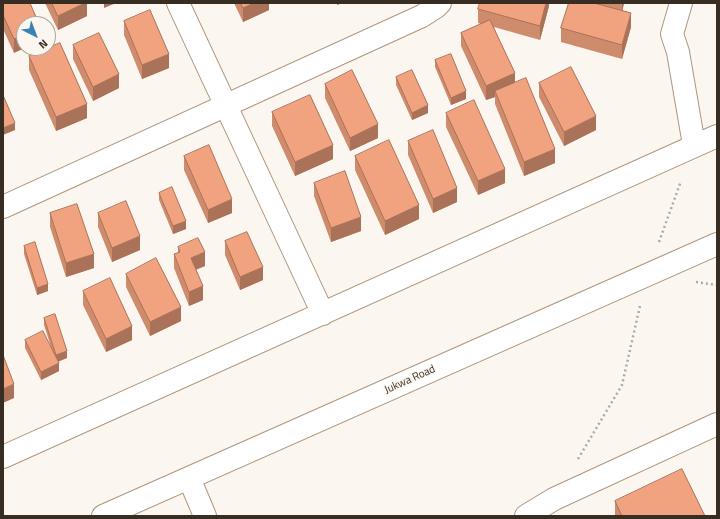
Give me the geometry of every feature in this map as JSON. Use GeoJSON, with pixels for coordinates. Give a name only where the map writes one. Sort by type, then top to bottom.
{"type":"FeatureCollection","features":[{"type":"Feature","properties":{"kind":"street"},"geometry":{"type":"LineString","coordinates":[[178,3],[322,314]]}},
{"type":"Feature","properties":{"kind":"street"},"geometry":{"type":"LineString","coordinates":[[3,207],[422,16],[440,3]]}},
{"type":"Feature","properties":{"kind":"street"},"geometry":{"type":"LineString","coordinates":[[681,3],[672,34],[678,52],[694,145]]}},
{"type":"Feature","properties":{"kind":"street"},"geometry":{"type":"LineString","coordinates":[[3,457],[694,145],[717,136]]}},
{"type":"Feature","properties":{"kind":"street","name":"Jukwa Road"},"geometry":{"type":"LineString","coordinates":[[103,516],[717,244]]}},
{"type":"Feature","properties":{"kind":"street"},"geometry":{"type":"LineString","coordinates":[[526,516],[554,499],[717,424]]}},
{"type":"Feature","properties":{"kind":"street"},"geometry":{"type":"LineString","coordinates":[[189,478],[205,516]]}},
{"type":"Feature","properties":{"kind":"path"},"geometry":{"type":"LineString","coordinates":[[574,465],[622,384],[646,275],[694,145]]}},
{"type":"Feature","properties":{"kind":"building"},"geometry":{"type":"Polygon","coordinates":[[[3,3],[30,3],[36,16],[16,16],[16,38],[14,39],[3,15],[3,3]]]}},
{"type":"Feature","properties":{"kind":"building"},"geometry":{"type":"Polygon","coordinates":[[[52,3],[85,3],[58,16],[52,3]]]}},
{"type":"Feature","properties":{"kind":"building"},"geometry":{"type":"Polygon","coordinates":[[[241,3],[254,3],[243,8],[241,3]]]}},
{"type":"Feature","properties":{"kind":"building"},"geometry":{"type":"Polygon","coordinates":[[[480,3],[546,3],[540,26],[478,9],[480,3]]]}},
{"type":"Feature","properties":{"kind":"building"},"geometry":{"type":"Polygon","coordinates":[[[569,3],[594,3],[631,13],[622,45],[561,28],[569,3]]]}},
{"type":"Feature","properties":{"kind":"building"},"geometry":{"type":"Polygon","coordinates":[[[150,10],[169,54],[142,65],[124,21],[150,10]]]}},
{"type":"Feature","properties":{"kind":"building"},"geometry":{"type":"Polygon","coordinates":[[[490,20],[515,73],[486,86],[461,33],[490,20]]]}},
{"type":"Feature","properties":{"kind":"building"},"geometry":{"type":"Polygon","coordinates":[[[99,33],[119,74],[93,87],[73,45],[99,33]]]}},
{"type":"Feature","properties":{"kind":"building"},"geometry":{"type":"Polygon","coordinates":[[[60,43],[87,104],[56,117],[29,56],[56,56],[56,45],[60,43]]]}},
{"type":"Feature","properties":{"kind":"building"},"geometry":{"type":"Polygon","coordinates":[[[451,54],[466,91],[451,98],[435,60],[451,54]]]}},
{"type":"Feature","properties":{"kind":"building"},"geometry":{"type":"Polygon","coordinates":[[[571,67],[596,116],[564,132],[539,83],[571,67]]]}},
{"type":"Feature","properties":{"kind":"building"},"geometry":{"type":"Polygon","coordinates":[[[352,70],[378,124],[350,138],[325,84],[352,70]]]}},
{"type":"Feature","properties":{"kind":"building"},"geometry":{"type":"Polygon","coordinates":[[[412,70],[428,105],[412,113],[396,77],[412,70]]]}},
{"type":"Feature","properties":{"kind":"building"},"geometry":{"type":"Polygon","coordinates":[[[526,78],[555,149],[524,162],[495,91],[526,78]]]}},
{"type":"Feature","properties":{"kind":"building"},"geometry":{"type":"Polygon","coordinates":[[[3,95],[15,123],[3,128],[3,95]]]}},
{"type":"Feature","properties":{"kind":"building"},"geometry":{"type":"Polygon","coordinates":[[[310,95],[333,145],[295,162],[272,112],[310,95]]]}},
{"type":"Feature","properties":{"kind":"building"},"geometry":{"type":"Polygon","coordinates":[[[474,100],[505,169],[478,181],[446,113],[474,100]]]}},
{"type":"Feature","properties":{"kind":"building"},"geometry":{"type":"Polygon","coordinates":[[[433,130],[457,188],[433,199],[408,141],[433,130]]]}},
{"type":"Feature","properties":{"kind":"building"},"geometry":{"type":"Polygon","coordinates":[[[389,140],[419,205],[385,221],[355,156],[389,140]]]}},
{"type":"Feature","properties":{"kind":"building"},"geometry":{"type":"Polygon","coordinates":[[[209,145],[232,199],[208,210],[184,156],[209,145]]]}},
{"type":"Feature","properties":{"kind":"building"},"geometry":{"type":"Polygon","coordinates":[[[345,171],[361,217],[331,228],[314,183],[345,171]]]}},
{"type":"Feature","properties":{"kind":"building"},"geometry":{"type":"Polygon","coordinates":[[[172,187],[186,221],[173,226],[159,193],[172,187]]]}},
{"type":"Feature","properties":{"kind":"building"},"geometry":{"type":"Polygon","coordinates":[[[126,201],[140,236],[112,248],[98,213],[126,201]]]}},
{"type":"Feature","properties":{"kind":"building"},"geometry":{"type":"Polygon","coordinates":[[[77,204],[94,254],[66,263],[50,213],[77,204]]]}},
{"type":"Feature","properties":{"kind":"building"},"geometry":{"type":"Polygon","coordinates":[[[247,232],[263,267],[240,277],[225,241],[247,232]]]}},
{"type":"Feature","properties":{"kind":"building"},"geometry":{"type":"Polygon","coordinates":[[[198,238],[205,252],[191,258],[203,286],[189,292],[174,254],[180,252],[178,247],[198,238]]]}},
{"type":"Feature","properties":{"kind":"building"},"geometry":{"type":"Polygon","coordinates":[[[35,242],[48,284],[37,288],[24,246],[35,242]]]}},
{"type":"Feature","properties":{"kind":"building"},"geometry":{"type":"Polygon","coordinates":[[[156,258],[181,307],[150,322],[126,274],[156,258]]]}},
{"type":"Feature","properties":{"kind":"building"},"geometry":{"type":"Polygon","coordinates":[[[110,278],[132,326],[106,339],[83,291],[110,278]]]}},
{"type":"Feature","properties":{"kind":"building"},"geometry":{"type":"Polygon","coordinates":[[[55,314],[67,351],[56,355],[44,318],[55,314]]]}},
{"type":"Feature","properties":{"kind":"building"},"geometry":{"type":"Polygon","coordinates":[[[43,331],[59,363],[41,372],[25,340],[43,331]]]}},
{"type":"Feature","properties":{"kind":"building"},"geometry":{"type":"Polygon","coordinates":[[[3,355],[14,384],[3,389],[3,355]]]}},
{"type":"Feature","properties":{"kind":"building"},"geometry":{"type":"Polygon","coordinates":[[[682,469],[705,516],[622,516],[615,501],[682,469]]]}}]}
